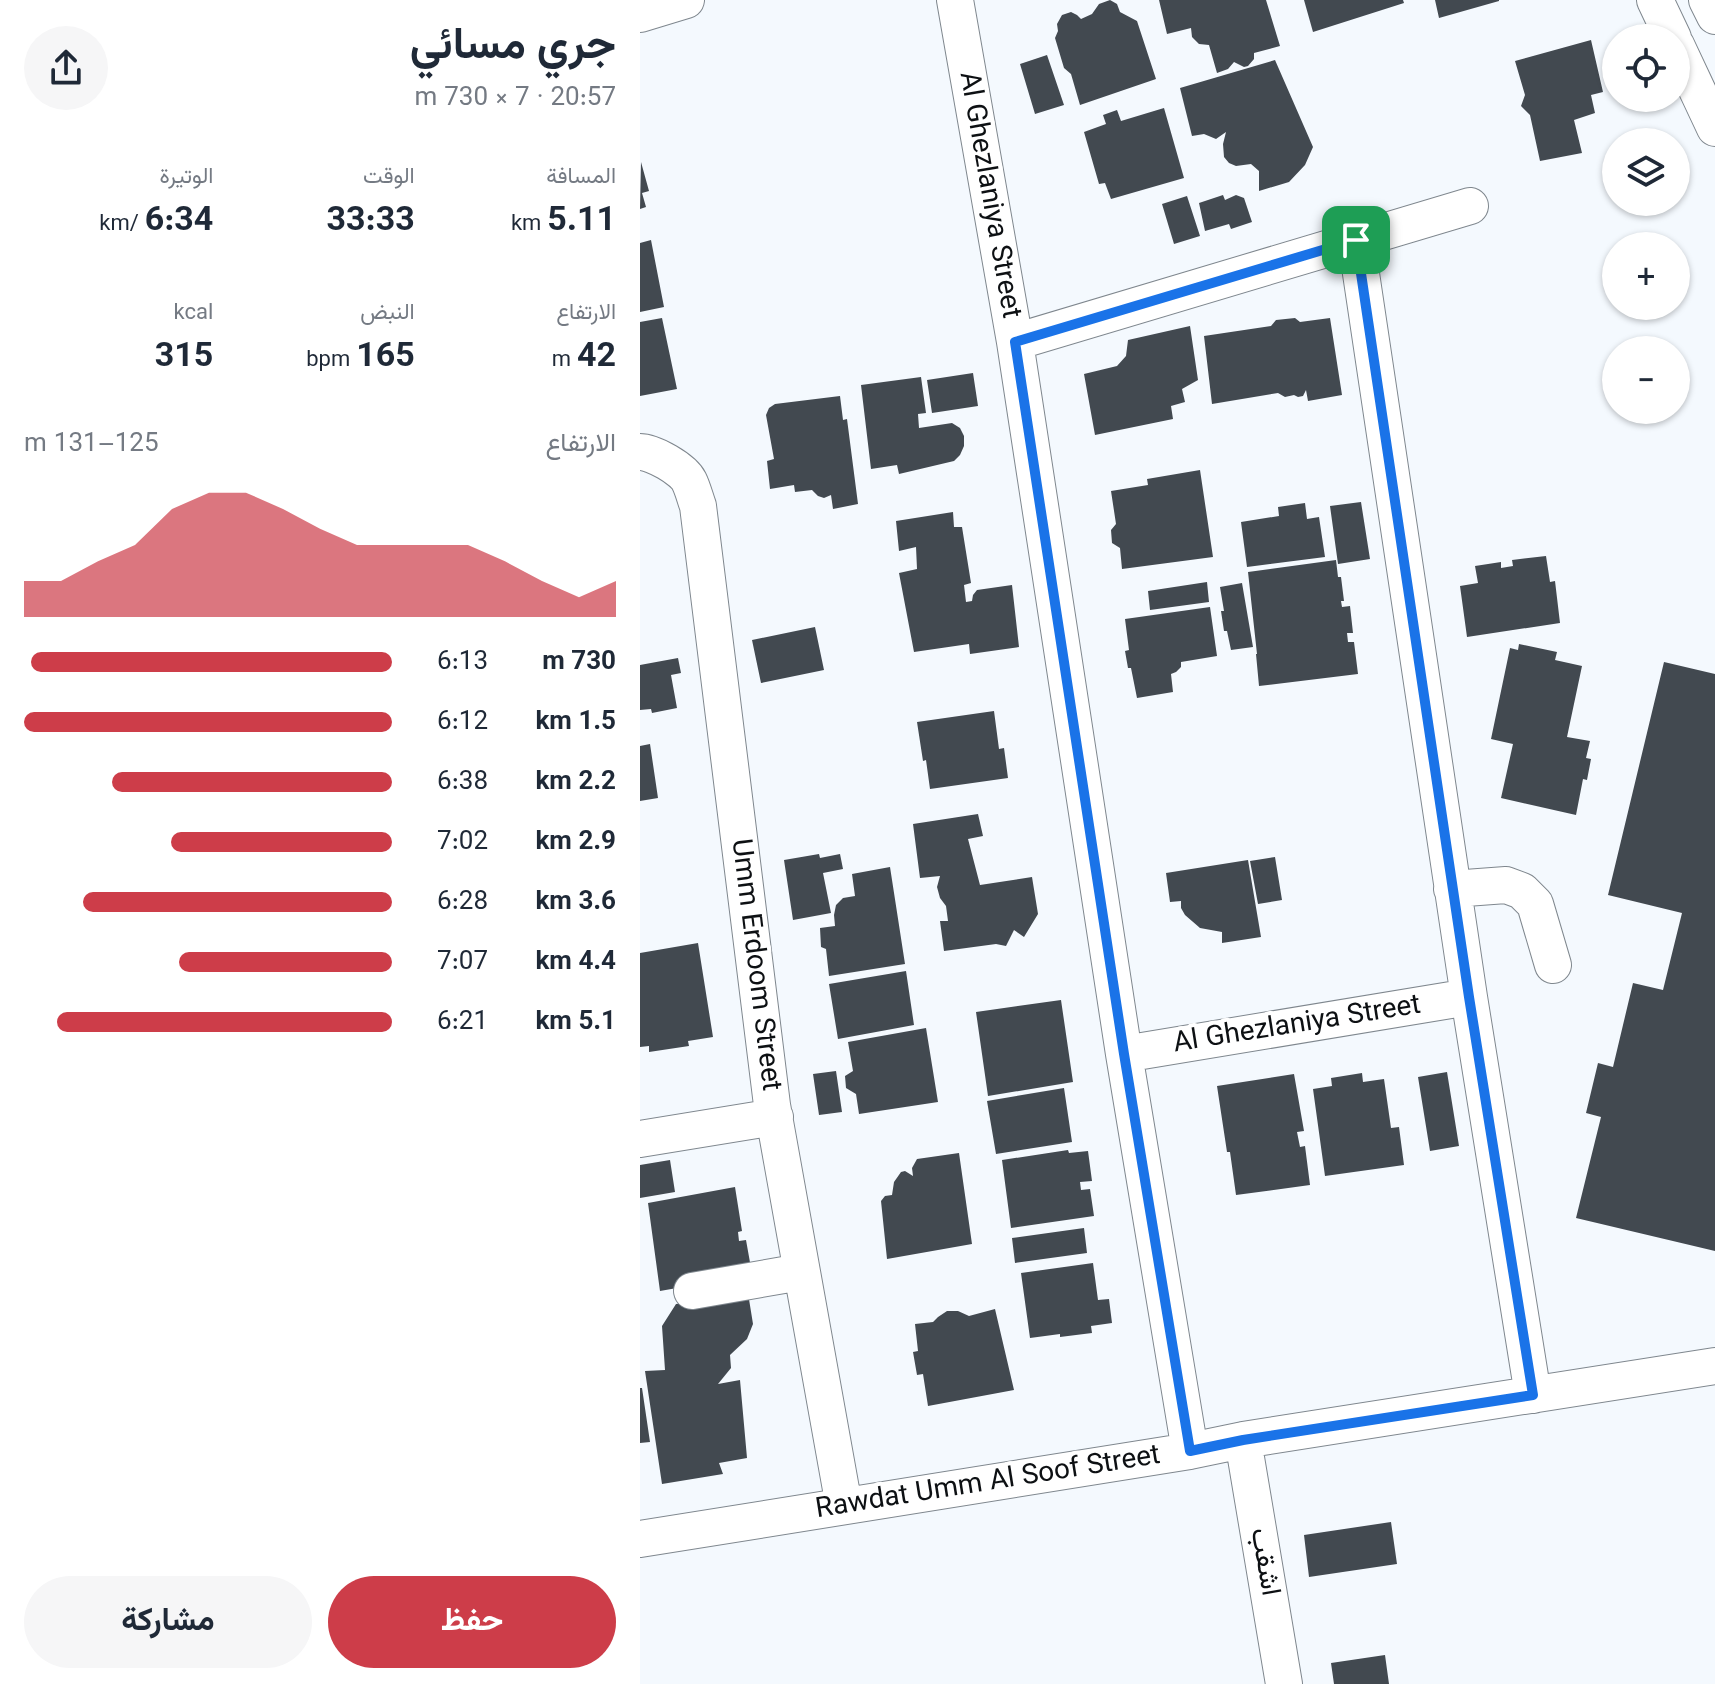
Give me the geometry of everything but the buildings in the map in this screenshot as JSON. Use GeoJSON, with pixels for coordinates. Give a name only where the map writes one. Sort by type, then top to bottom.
{"type":"FeatureCollection","features":[{"type":"Feature","properties":{"kind":"street"},"geometry":{"type":"LineString","coordinates":[[640,14],[686,0]]}},
{"type":"Feature","properties":{"kind":"street","name":"Al Ghezlaniya Street"},"geometry":{"type":"LineString","coordinates":[[955,0],[1015,342],[1124,1054],[1190,1451]]}},
{"type":"Feature","properties":{"kind":"street"},"geometry":{"type":"LineString","coordinates":[[1655,0],[1666,24]]}},
{"type":"Feature","properties":{"kind":"street"},"geometry":{"type":"LineString","coordinates":[[1707,0],[1715,16]]}},
{"type":"Feature","properties":{"kind":"street"},"geometry":{"type":"LineString","coordinates":[[1690,75],[1715,128]]}},
{"type":"Feature","properties":{"kind":"street"},"geometry":{"type":"LineString","coordinates":[[1015,342],[1470,206]]}},
{"type":"Feature","properties":{"kind":"street"},"geometry":{"type":"LineString","coordinates":[[1356,240],[1452,889],[1533,1395]]}},
{"type":"Feature","properties":{"kind":"street","name":"Umm Erdoom Street"},"geometry":{"type":"LineString","coordinates":[[640,452],[645,451],[669,463],[688,478],[698,506],[774,1111],[844,1506]]}},
{"type":"Feature","properties":{"kind":"street"},"geometry":{"type":"LineString","coordinates":[[1452,889],[1506,885],[1522,891],[1535,904],[1553,965]]}},
{"type":"Feature","properties":{"kind":"street","name":"Al Ghezlaniya Street"},"geometry":{"type":"LineString","coordinates":[[1124,1054],[1469,997]]}},
{"type":"Feature","properties":{"kind":"street"},"geometry":{"type":"LineString","coordinates":[[640,1125],[774,1111]]}},
{"type":"Feature","properties":{"kind":"street"},"geometry":{"type":"LineString","coordinates":[[640,1139],[774,1111]]}},
{"type":"Feature","properties":{"kind":"street"},"geometry":{"type":"LineString","coordinates":[[692,1291],[801,1272]]}},
{"type":"Feature","properties":{"kind":"street","name":"Rawdat Umm Al Soof Street"},"geometry":{"type":"LineString","coordinates":[[640,1539],[1715,1366]]}},
{"type":"Feature","properties":{"kind":"street","name":"اشقب"},"geometry":{"type":"LineString","coordinates":[[1243,1440],[1284,1684]]}},
{"type":"Feature","properties":{"kind":"route"},"geometry":{"type":"LineString","coordinates":[[1356,240],[1469,997],[1533,1395],[1190,1451],[1124,1054],[1015,342],[1356,240]]}}]}
